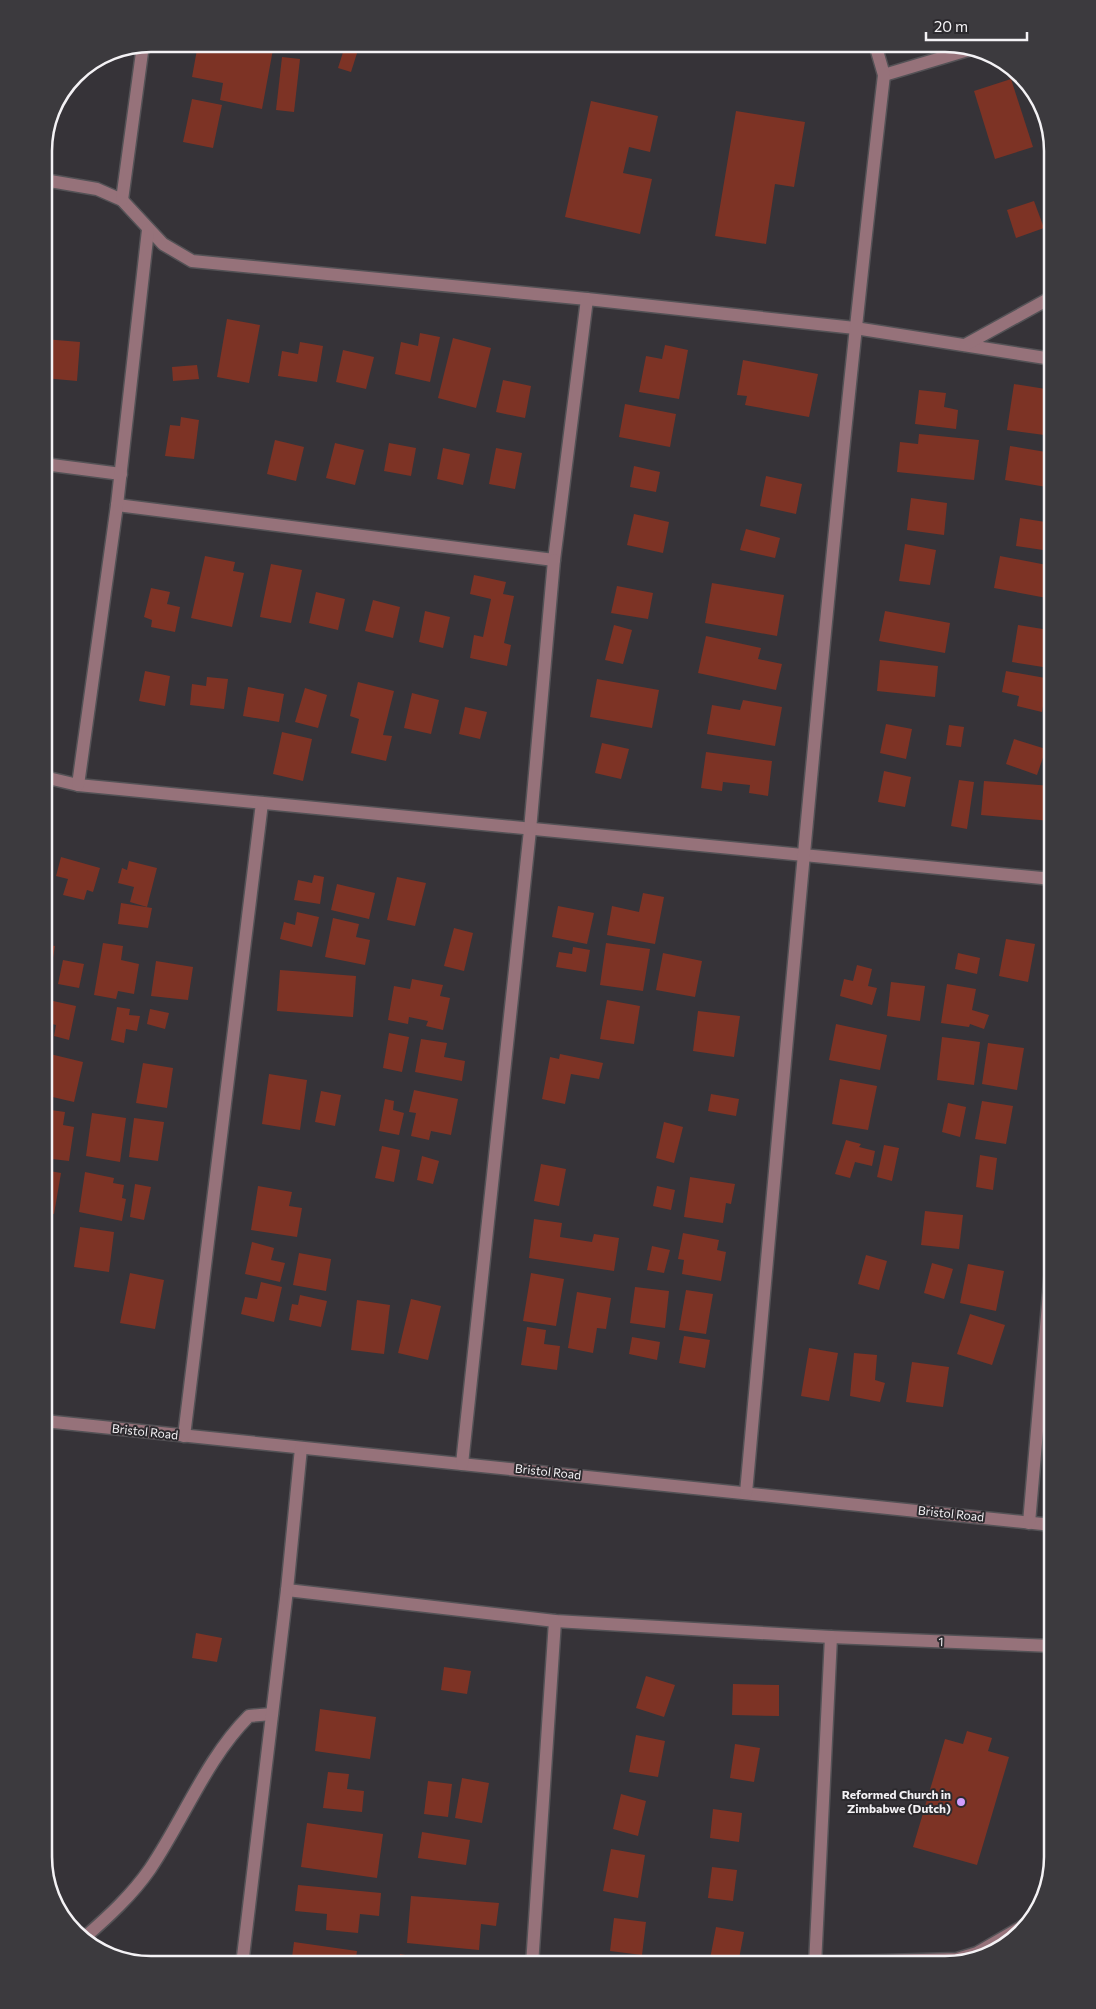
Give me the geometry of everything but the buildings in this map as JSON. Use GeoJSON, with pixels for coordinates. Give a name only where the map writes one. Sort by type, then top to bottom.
{"type":"FeatureCollection","features":[{"type":"Feature","properties":{"kind":"street"},"geometry":{"type":"LineString","coordinates":[[122,200],[142,53]]}},
{"type":"Feature","properties":{"kind":"street"},"geometry":{"type":"LineString","coordinates":[[746,1493],[803,856],[855,328],[884,75],[878,53]]}},
{"type":"Feature","properties":{"kind":"street"},"geometry":{"type":"LineString","coordinates":[[884,75],[956,53]]}},
{"type":"Feature","properties":{"kind":"street"},"geometry":{"type":"LineString","coordinates":[[53,182],[97,189],[122,200],[163,244],[192,261],[587,299],[855,328],[1044,358]]}},
{"type":"Feature","properties":{"kind":"street"},"geometry":{"type":"LineString","coordinates":[[78,785],[121,474],[148,230]]}},
{"type":"Feature","properties":{"kind":"street"},"geometry":{"type":"LineString","coordinates":[[462,1464],[530,830],[554,560],[587,299]]}},
{"type":"Feature","properties":{"kind":"street"},"geometry":{"type":"LineString","coordinates":[[965,345],[1044,301]]}},
{"type":"Feature","properties":{"kind":"street"},"geometry":{"type":"LineString","coordinates":[[53,465],[121,474]]}},
{"type":"Feature","properties":{"kind":"street"},"geometry":{"type":"LineString","coordinates":[[117,505],[554,560]]}},
{"type":"Feature","properties":{"kind":"street"},"geometry":{"type":"LineString","coordinates":[[53,779],[78,785],[1044,878]]}},
{"type":"Feature","properties":{"kind":"street"},"geometry":{"type":"LineString","coordinates":[[184,1436],[262,803]]}},
{"type":"Feature","properties":{"kind":"street"},"geometry":{"type":"LineString","coordinates":[[1029,1522],[1044,1350]]}},
{"type":"Feature","properties":{"kind":"street","name":"Bristol Road"},"geometry":{"type":"LineString","coordinates":[[52,1422],[1044,1524]]}},
{"type":"Feature","properties":{"kind":"street"},"geometry":{"type":"LineString","coordinates":[[243,1956],[287,1590],[301,1448]]}},
{"type":"Feature","properties":{"kind":"street","name":"1"},"geometry":{"type":"LineString","coordinates":[[287,1590],[555,1621],[831,1637],[1044,1646]]}},
{"type":"Feature","properties":{"kind":"street"},"geometry":{"type":"LineString","coordinates":[[533,1956],[555,1621]]}},
{"type":"Feature","properties":{"kind":"street"},"geometry":{"type":"LineString","coordinates":[[815,1956],[831,1637]]}},
{"type":"Feature","properties":{"kind":"street"},"geometry":{"type":"LineString","coordinates":[[89,1934],[118,1907],[149,1870],[230,1736],[250,1716],[272,1714]]}},
{"type":"Feature","properties":{"kind":"place","name":"Reformed Church in Zimbabwe (Dutch)"},"geometry":{"type":"Point","coordinates":[961,1802]}}]}
